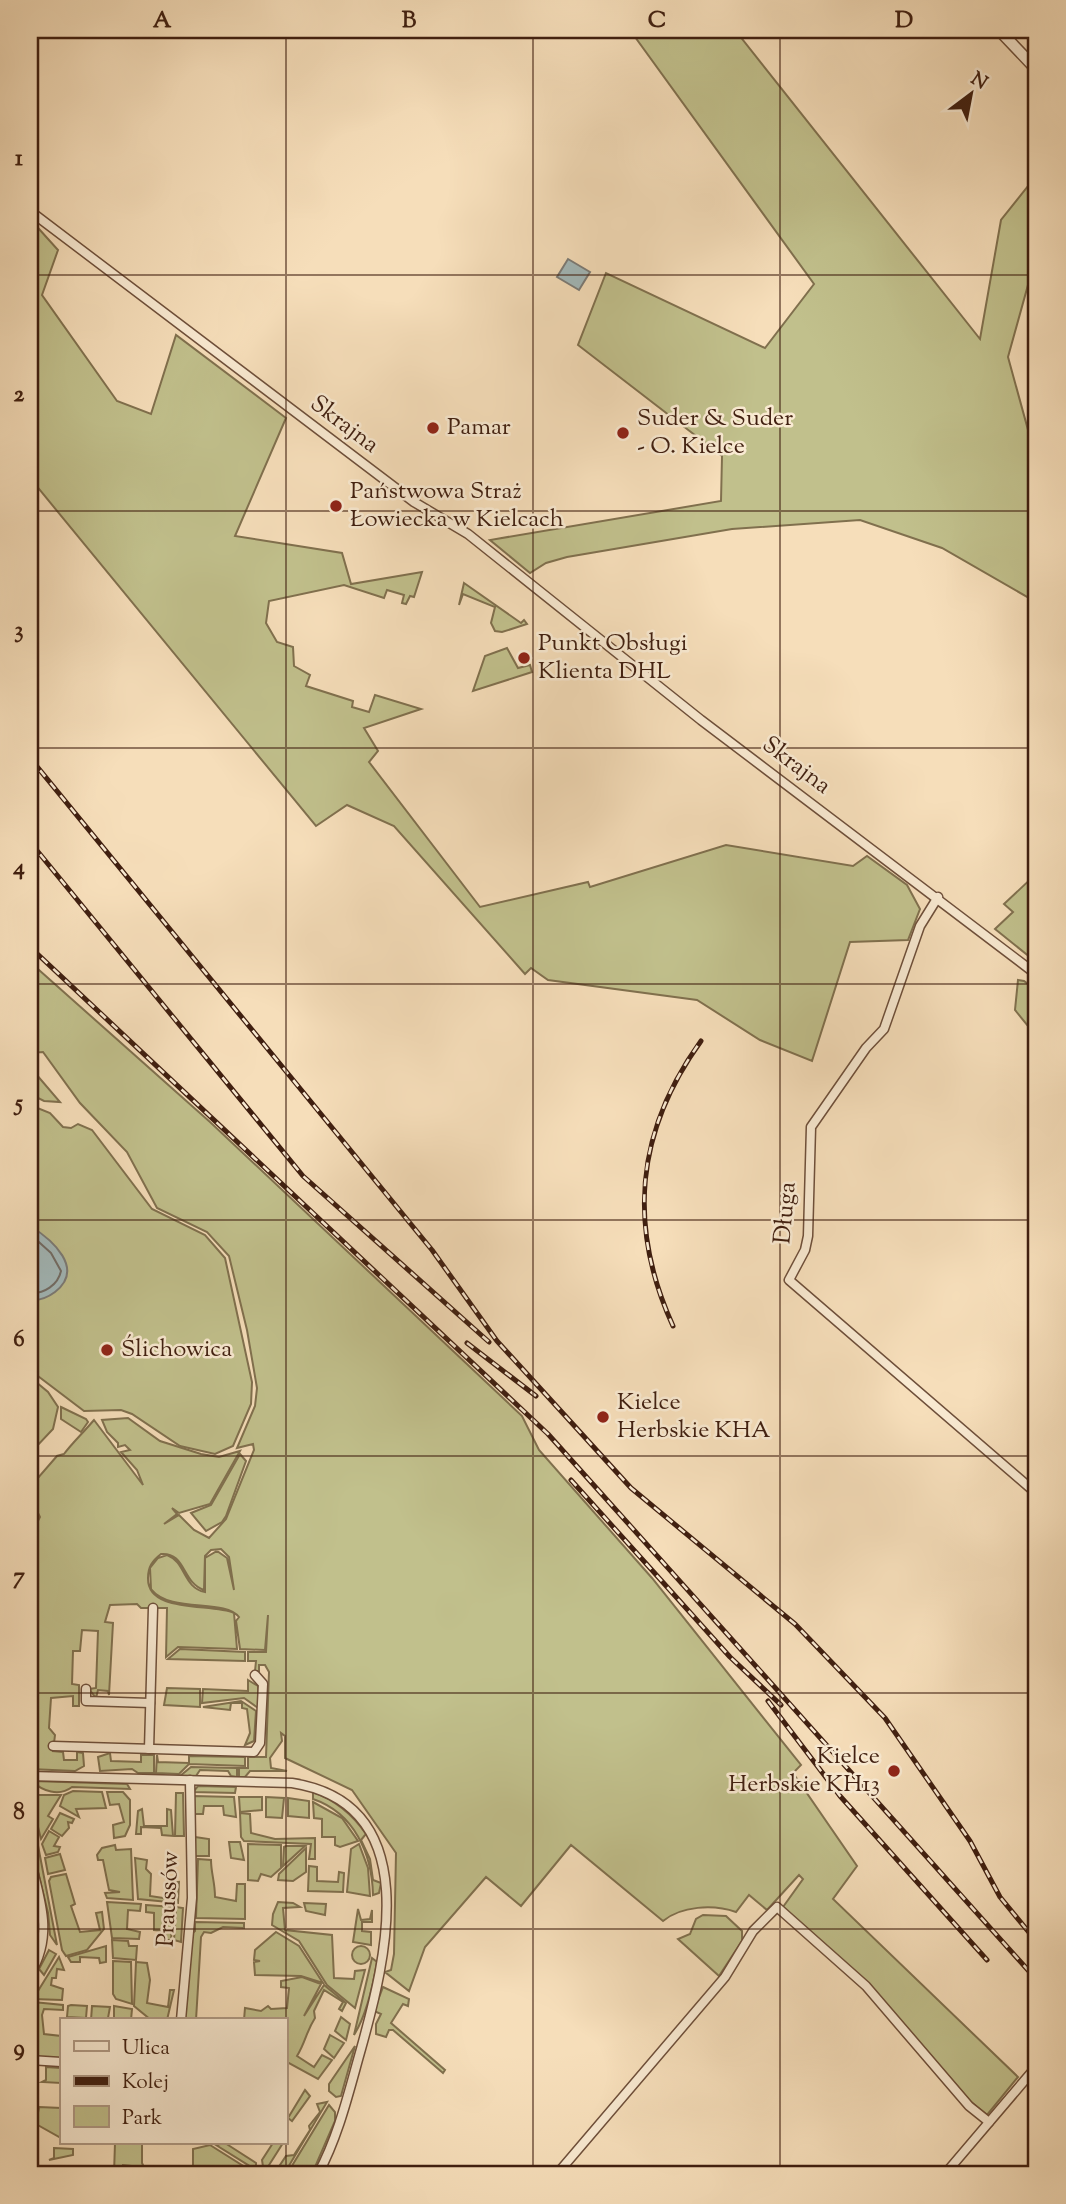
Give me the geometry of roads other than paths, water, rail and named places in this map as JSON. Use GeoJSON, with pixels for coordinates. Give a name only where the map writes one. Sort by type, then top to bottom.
{"type":"FeatureCollection","features":[{"type":"Feature","properties":{"kind":"street"},"geometry":{"type":"LineString","coordinates":[[999,30],[1036,69]]}},
{"type":"Feature","properties":{"kind":"street","name":"Skrajna"},"geometry":{"type":"LineString","coordinates":[[30,211],[414,502],[468,534],[682,705],[1036,974]]}},
{"type":"Feature","properties":{"kind":"street","name":"Długa"},"geometry":{"type":"LineString","coordinates":[[938,897],[920,926],[884,1029],[866,1048],[811,1126],[807,1244],[789,1280],[1036,1493]]}},
{"type":"Feature","properties":{"kind":"street"},"geometry":{"type":"LineString","coordinates":[[149,1749],[153,1608]]}},
{"type":"Feature","properties":{"kind":"street"},"geometry":{"type":"LineString","coordinates":[[53,1746],[257,1750],[261,1739],[262,1684],[255,1675]]}},
{"type":"Feature","properties":{"kind":"street"},"geometry":{"type":"LineString","coordinates":[[86,1689],[86,1701],[150,1703]]}},
{"type":"Feature","properties":{"kind":"street"},"geometry":{"type":"LineString","coordinates":[[30,1776],[279,1781],[321,1790],[343,1802],[363,1822],[381,1857],[387,1899],[384,1962],[345,2106],[318,2174]]}},
{"type":"Feature","properties":{"kind":"street","name":"Praussów"},"geometry":{"type":"LineString","coordinates":[[181,2018],[192,1889],[190,1780]]}},
{"type":"Feature","properties":{"kind":"street"},"geometry":{"type":"LineString","coordinates":[[30,1859],[45,1924],[41,1951],[30,1974]]}},
{"type":"Feature","properties":{"kind":"street"},"geometry":{"type":"LineString","coordinates":[[557,2174],[725,1977],[753,1931],[776,1907],[866,1986],[969,2106],[989,2122]]}},
{"type":"Feature","properties":{"kind":"street"},"geometry":{"type":"LineString","coordinates":[[30,2060],[60,2062]]}},
{"type":"Feature","properties":{"kind":"street"},"geometry":{"type":"LineString","coordinates":[[945,2174],[1036,2067]]}},
{"type":"Feature","properties":{"kind":"water"},"geometry":{"type":"Polygon","coordinates":[[[568,259],[590,272],[579,290],[557,277],[568,259]]]}},
{"type":"Feature","properties":{"kind":"water"},"geometry":{"type":"Polygon","coordinates":[[[30,1226],[56,1247],[66,1265],[67,1274],[55,1292],[37,1300],[30,1300],[30,1226]]]}},
{"type":"Feature","properties":{"kind":"railway"},"geometry":{"type":"LineString","coordinates":[[30,758],[432,1250],[497,1341],[631,1488],[795,1624],[885,1718],[970,1841],[1000,1897],[1036,1941]]}},
{"type":"Feature","properties":{"kind":"railway"},"geometry":{"type":"LineString","coordinates":[[30,842],[303,1176],[489,1342]]}},
{"type":"Feature","properties":{"kind":"railway"},"geometry":{"type":"LineString","coordinates":[[30,947],[548,1434],[1036,1979]]}},
{"type":"Feature","properties":{"kind":"railway"},"geometry":{"type":"LineString","coordinates":[[673,1326],[658,1288],[649,1252],[645,1179],[651,1144],[663,1109],[679,1075],[701,1041]]}},
{"type":"Feature","properties":{"kind":"railway"},"geometry":{"type":"LineString","coordinates":[[467,1343],[536,1396]]}},
{"type":"Feature","properties":{"kind":"railway"},"geometry":{"type":"LineString","coordinates":[[571,1480],[730,1657],[781,1705]]}},
{"type":"Feature","properties":{"kind":"railway"},"geometry":{"type":"LineString","coordinates":[[768,1701],[840,1796],[987,1960]]}},
{"type":"Feature","properties":{"kind":"place","name":"Pamar"},"geometry":{"type":"Point","coordinates":[433,428]}},
{"type":"Feature","properties":{"kind":"place","name":"Suder & Suder - O. Kielce"},"geometry":{"type":"Point","coordinates":[623,433]}},
{"type":"Feature","properties":{"kind":"place","name":"Państwowa Straż Łowiecka w Kielcach"},"geometry":{"type":"Point","coordinates":[336,506]}},
{"type":"Feature","properties":{"kind":"place","name":"Punkt Obsługi Klienta DHL"},"geometry":{"type":"Point","coordinates":[524,658]}},
{"type":"Feature","properties":{"kind":"place","name":"Ślichowica"},"geometry":{"type":"Point","coordinates":[107,1350]}},
{"type":"Feature","properties":{"kind":"place","name":"Kielce Herbskie KHA"},"geometry":{"type":"Point","coordinates":[603,1417]}},
{"type":"Feature","properties":{"kind":"place","name":"Kielce Herbskie KH13"},"geometry":{"type":"Point","coordinates":[894,1771]}}]}
